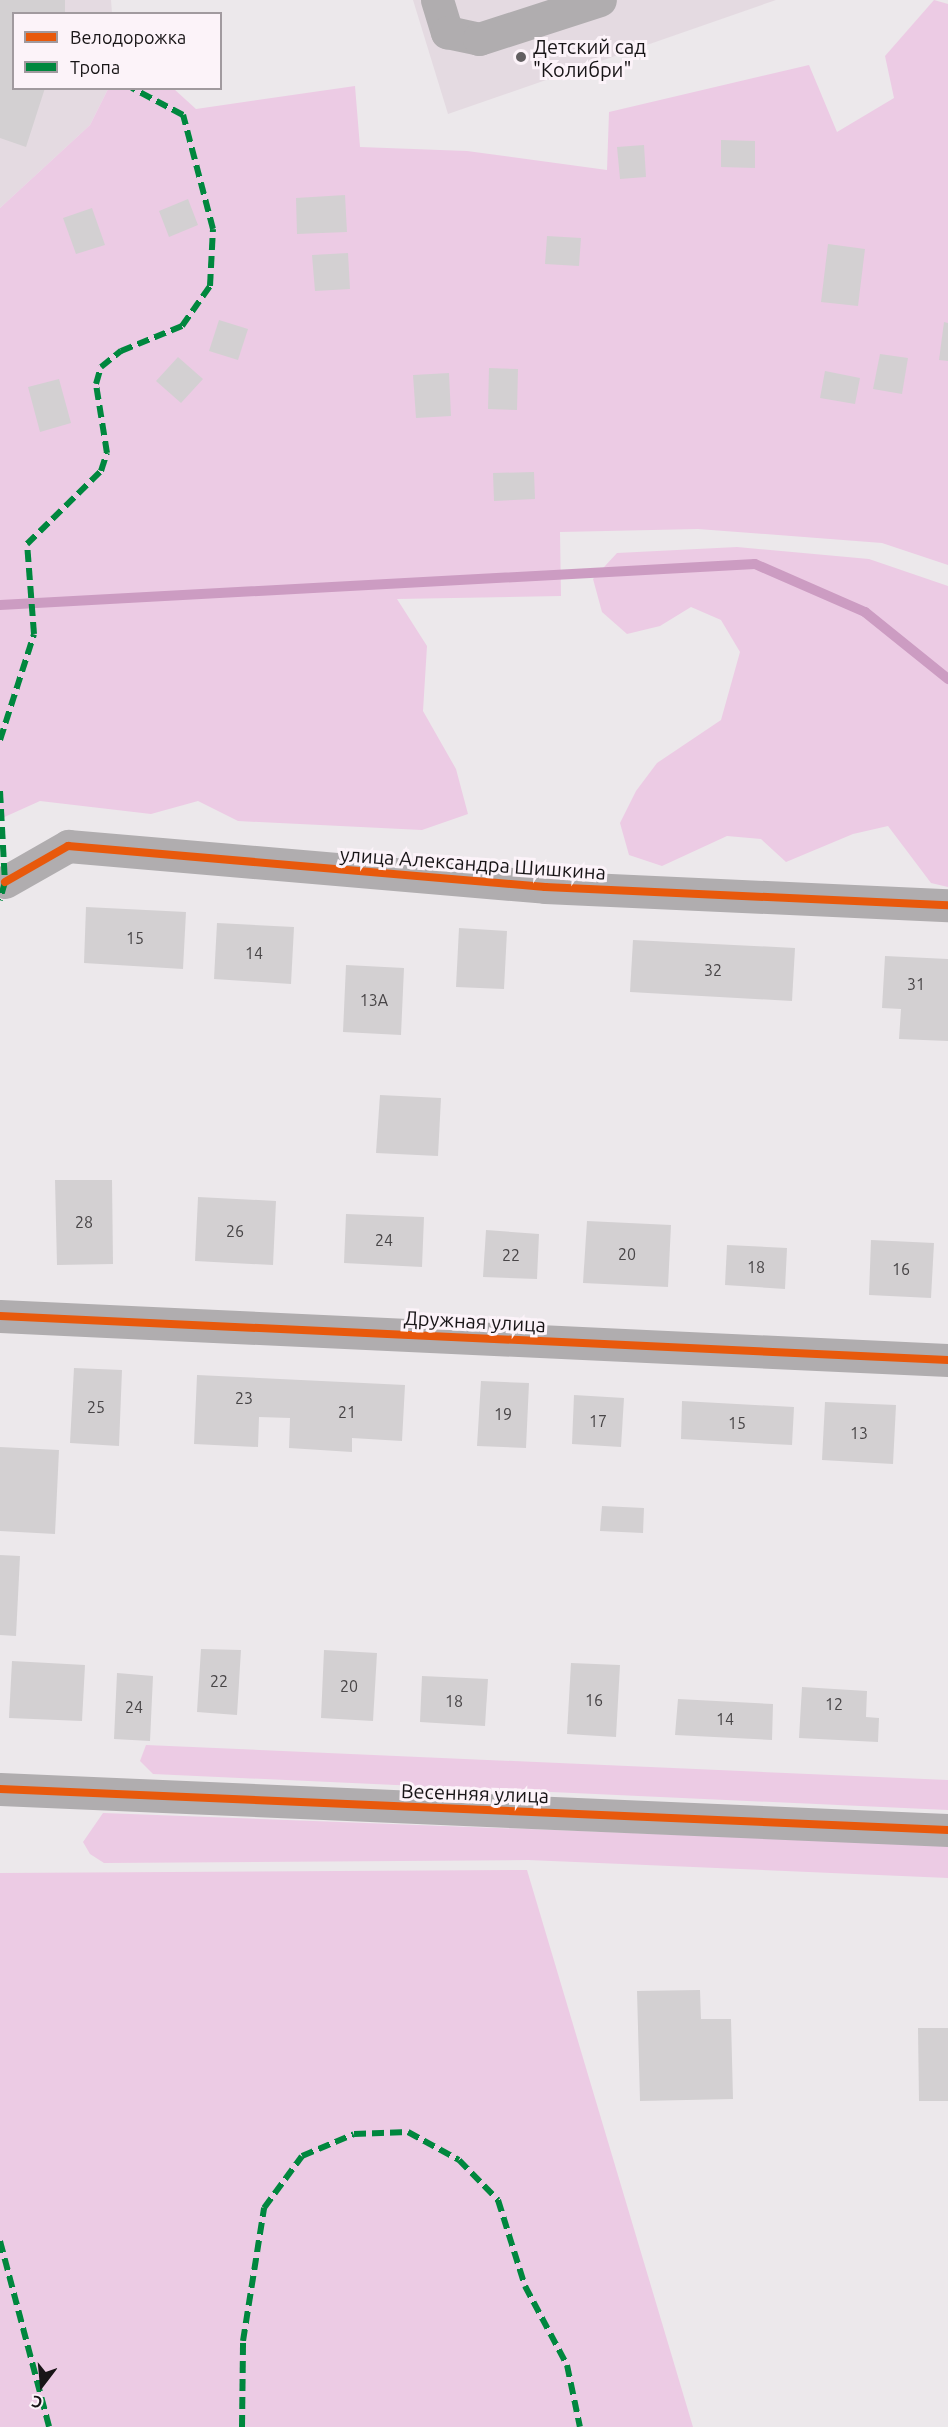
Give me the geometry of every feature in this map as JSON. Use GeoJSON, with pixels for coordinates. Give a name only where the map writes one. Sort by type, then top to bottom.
{"type":"FeatureCollection","features":[{"type":"Feature","properties":{"kind":"street"},"geometry":{"type":"LineString","coordinates":[[437,0],[447,32],[478,39],[600,0]]}},
{"type":"Feature","properties":{"kind":"street","name":"улица Александра Шишкина"},"geometry":{"type":"LineString","coordinates":[[5,882],[68,846],[545,888],[948,905]]}},
{"type":"Feature","properties":{"kind":"street","name":"Дружная улица"},"geometry":{"type":"LineString","coordinates":[[0,1316],[948,1359]]}},
{"type":"Feature","properties":{"kind":"street","name":"Весенняя улица"},"geometry":{"type":"LineString","coordinates":[[0,1790],[948,1830]]}},
{"type":"Feature","properties":{"kind":"shaded area"},"geometry":{"type":"Polygon","coordinates":[[[0,0],[111,0],[112,12],[12,12],[12,90],[108,90],[90,125],[0,208],[0,0]]]}},
{"type":"Feature","properties":{"kind":"shaded area","name":"Детский сад \"Колибри\""},"geometry":{"type":"Polygon","coordinates":[[[413,0],[776,0],[448,114],[413,0]]]}},
{"type":"Feature","properties":{"kind":"shaded area"},"geometry":{"type":"Polygon","coordinates":[[[934,0],[948,4],[948,565],[882,543],[698,529],[560,532],[561,596],[397,599],[427,646],[423,711],[456,769],[468,814],[422,830],[238,821],[198,801],[151,814],[40,801],[0,819],[0,208],[90,125],[108,90],[175,90],[196,109],[355,86],[360,147],[467,151],[607,170],[609,112],[809,65],[837,132],[894,98],[885,56],[934,0]]]}},
{"type":"Feature","properties":{"kind":"shaded area"},"geometry":{"type":"Polygon","coordinates":[[[737,547],[869,559],[948,586],[948,887],[931,883],[888,826],[853,834],[786,862],[761,839],[727,836],[662,866],[629,855],[620,823],[636,791],[657,763],[721,720],[740,652],[721,620],[691,607],[660,626],[627,634],[602,612],[593,579],[617,553],[737,547]]]}},
{"type":"Feature","properties":{"kind":"shaded area"},"geometry":{"type":"Polygon","coordinates":[[[146,1745],[948,1780],[948,1810],[153,1774],[140,1761],[146,1745]]]}},
{"type":"Feature","properties":{"kind":"shaded area"},"geometry":{"type":"Polygon","coordinates":[[[103,1813],[948,1845],[948,1878],[528,1860],[104,1863],[90,1854],[83,1842],[103,1813]]]}},
{"type":"Feature","properties":{"kind":"shaded area"},"geometry":{"type":"Polygon","coordinates":[[[527,1870],[693,2427],[0,2427],[0,1873],[527,1870]]]}},
{"type":"Feature","properties":{"kind":"building"},"geometry":{"type":"Polygon","coordinates":[[[0,0],[65,0],[65,12],[12,12],[12,90],[44,90],[26,147],[0,138],[0,0]]]}},
{"type":"Feature","properties":{"kind":"building"},"geometry":{"type":"Polygon","coordinates":[[[721,140],[755,141],[755,168],[721,167],[721,140]]]}},
{"type":"Feature","properties":{"kind":"building"},"geometry":{"type":"Polygon","coordinates":[[[644,145],[646,177],[620,179],[617,147],[644,145]]]}},
{"type":"Feature","properties":{"kind":"building"},"geometry":{"type":"Polygon","coordinates":[[[345,195],[347,232],[297,234],[296,198],[345,195]]]}},
{"type":"Feature","properties":{"kind":"building"},"geometry":{"type":"Polygon","coordinates":[[[188,199],[198,225],[169,237],[159,211],[188,199]]]}},
{"type":"Feature","properties":{"kind":"building"},"geometry":{"type":"Polygon","coordinates":[[[92,208],[105,245],[76,254],[63,218],[92,208]]]}},
{"type":"Feature","properties":{"kind":"building"},"geometry":{"type":"Polygon","coordinates":[[[547,236],[581,238],[579,266],[545,264],[547,236]]]}},
{"type":"Feature","properties":{"kind":"building"},"geometry":{"type":"Polygon","coordinates":[[[828,244],[865,249],[858,306],[821,302],[828,244]]]}},
{"type":"Feature","properties":{"kind":"building"},"geometry":{"type":"Polygon","coordinates":[[[348,253],[350,289],[315,291],[312,255],[348,253]]]}},
{"type":"Feature","properties":{"kind":"building"},"geometry":{"type":"Polygon","coordinates":[[[219,320],[248,329],[238,360],[209,351],[219,320]]]}},
{"type":"Feature","properties":{"kind":"building"},"geometry":{"type":"Polygon","coordinates":[[[944,322],[948,323],[948,361],[939,360],[944,322]]]}},
{"type":"Feature","properties":{"kind":"building"},"geometry":{"type":"Polygon","coordinates":[[[880,354],[908,358],[902,394],[873,389],[880,354]]]}},
{"type":"Feature","properties":{"kind":"building"},"geometry":{"type":"Polygon","coordinates":[[[178,357],[203,379],[181,403],[156,381],[178,357]]]}},
{"type":"Feature","properties":{"kind":"building"},"geometry":{"type":"Polygon","coordinates":[[[489,368],[518,369],[517,410],[488,409],[489,368]]]}},
{"type":"Feature","properties":{"kind":"building"},"geometry":{"type":"Polygon","coordinates":[[[825,371],[860,378],[855,404],[820,398],[825,371]]]}},
{"type":"Feature","properties":{"kind":"building"},"geometry":{"type":"Polygon","coordinates":[[[449,373],[451,416],[416,418],[413,375],[449,373]]]}},
{"type":"Feature","properties":{"kind":"building"},"geometry":{"type":"Polygon","coordinates":[[[59,379],[71,423],[40,432],[28,387],[59,379]]]}},
{"type":"Feature","properties":{"kind":"building"},"geometry":{"type":"Polygon","coordinates":[[[534,472],[535,499],[494,501],[493,473],[534,472]]]}},
{"type":"Feature","properties":{"kind":"building"},"geometry":{"type":"Polygon","coordinates":[[[86,907],[186,912],[183,969],[84,963],[86,907]]]}},
{"type":"Feature","properties":{"kind":"building"},"geometry":{"type":"Polygon","coordinates":[[[217,923],[294,927],[291,984],[214,979],[217,923]]]}},
{"type":"Feature","properties":{"kind":"building"},"geometry":{"type":"Polygon","coordinates":[[[459,928],[507,931],[504,989],[456,987],[459,928]]]}},
{"type":"Feature","properties":{"kind":"building"},"geometry":{"type":"Polygon","coordinates":[[[633,940],[795,948],[792,1001],[630,992],[633,940]]]}},
{"type":"Feature","properties":{"kind":"building"},"geometry":{"type":"Polygon","coordinates":[[[885,956],[948,959],[948,1041],[899,1039],[901,1009],[882,1008],[885,956]]]}},
{"type":"Feature","properties":{"kind":"building"},"geometry":{"type":"Polygon","coordinates":[[[346,965],[404,968],[401,1035],[343,1032],[346,965]]]}},
{"type":"Feature","properties":{"kind":"building"},"geometry":{"type":"Polygon","coordinates":[[[380,1095],[441,1098],[438,1156],[376,1153],[380,1095]]]}},
{"type":"Feature","properties":{"kind":"building"},"geometry":{"type":"Polygon","coordinates":[[[55,1180],[112,1180],[113,1264],[57,1265],[55,1180]]]}},
{"type":"Feature","properties":{"kind":"building"},"geometry":{"type":"Polygon","coordinates":[[[198,1197],[276,1201],[273,1265],[195,1261],[198,1197]]]}},
{"type":"Feature","properties":{"kind":"building"},"geometry":{"type":"Polygon","coordinates":[[[346,1214],[424,1217],[422,1267],[344,1263],[346,1214]]]}},
{"type":"Feature","properties":{"kind":"building"},"geometry":{"type":"Polygon","coordinates":[[[587,1221],[671,1225],[668,1287],[583,1283],[587,1221]]]}},
{"type":"Feature","properties":{"kind":"building"},"geometry":{"type":"Polygon","coordinates":[[[486,1230],[539,1234],[537,1279],[483,1277],[486,1230]]]}},
{"type":"Feature","properties":{"kind":"building"},"geometry":{"type":"Polygon","coordinates":[[[871,1240],[934,1243],[931,1298],[869,1295],[871,1240]]]}},
{"type":"Feature","properties":{"kind":"building"},"geometry":{"type":"Polygon","coordinates":[[[727,1245],[787,1248],[785,1289],[725,1285],[727,1245]]]}},
{"type":"Feature","properties":{"kind":"building"},"geometry":{"type":"Polygon","coordinates":[[[74,1368],[122,1370],[119,1446],[70,1443],[74,1368]]]}},
{"type":"Feature","properties":{"kind":"building"},"geometry":{"type":"Polygon","coordinates":[[[197,1375],[405,1385],[402,1441],[352,1438],[352,1452],[289,1448],[290,1418],[259,1417],[258,1447],[194,1444],[197,1375]]]}},
{"type":"Feature","properties":{"kind":"building"},"geometry":{"type":"Polygon","coordinates":[[[481,1381],[529,1383],[526,1448],[477,1446],[481,1381]]]}},
{"type":"Feature","properties":{"kind":"building"},"geometry":{"type":"Polygon","coordinates":[[[574,1395],[624,1398],[621,1447],[572,1444],[574,1395]]]}},
{"type":"Feature","properties":{"kind":"building"},"geometry":{"type":"Polygon","coordinates":[[[682,1401],[794,1407],[792,1445],[681,1439],[682,1401]]]}},
{"type":"Feature","properties":{"kind":"building"},"geometry":{"type":"Polygon","coordinates":[[[825,1402],[896,1405],[893,1464],[822,1460],[825,1402]]]}},
{"type":"Feature","properties":{"kind":"building"},"geometry":{"type":"Polygon","coordinates":[[[0,1447],[59,1450],[55,1534],[0,1531],[0,1447]]]}},
{"type":"Feature","properties":{"kind":"building"},"geometry":{"type":"Polygon","coordinates":[[[602,1506],[644,1508],[643,1533],[600,1531],[602,1506]]]}},
{"type":"Feature","properties":{"kind":"building"},"geometry":{"type":"Polygon","coordinates":[[[0,1555],[20,1556],[16,1636],[0,1635],[0,1555]]]}},
{"type":"Feature","properties":{"kind":"building"},"geometry":{"type":"Polygon","coordinates":[[[201,1649],[241,1650],[237,1715],[197,1712],[201,1649]]]}},
{"type":"Feature","properties":{"kind":"building"},"geometry":{"type":"Polygon","coordinates":[[[324,1650],[377,1653],[373,1721],[321,1718],[324,1650]]]}},
{"type":"Feature","properties":{"kind":"building"},"geometry":{"type":"Polygon","coordinates":[[[12,1661],[85,1665],[82,1721],[9,1718],[12,1661]]]}},
{"type":"Feature","properties":{"kind":"building"},"geometry":{"type":"Polygon","coordinates":[[[571,1663],[620,1665],[616,1737],[567,1734],[571,1663]]]}},
{"type":"Feature","properties":{"kind":"building"},"geometry":{"type":"Polygon","coordinates":[[[117,1673],[153,1676],[150,1741],[114,1739],[117,1673]]]}},
{"type":"Feature","properties":{"kind":"building"},"geometry":{"type":"Polygon","coordinates":[[[422,1676],[488,1679],[485,1726],[420,1722],[422,1676]]]}},
{"type":"Feature","properties":{"kind":"building"},"geometry":{"type":"Polygon","coordinates":[[[802,1687],[867,1691],[866,1717],[879,1718],[878,1742],[799,1738],[802,1687]]]}},
{"type":"Feature","properties":{"kind":"building"},"geometry":{"type":"Polygon","coordinates":[[[678,1699],[773,1704],[772,1740],[675,1735],[678,1699]]]}},
{"type":"Feature","properties":{"kind":"building"},"geometry":{"type":"Polygon","coordinates":[[[700,1990],[701,2019],[731,2019],[733,2099],[640,2101],[637,1991],[700,1990]]]}},
{"type":"Feature","properties":{"kind":"building"},"geometry":{"type":"Polygon","coordinates":[[[918,2028],[948,2028],[948,2101],[919,2101],[918,2028]]]}},
{"type":"Feature","properties":{"kind":"waterway"},"geometry":{"type":"LineString","coordinates":[[0,605],[755,564],[865,612],[948,679]]}},
{"type":"Feature","properties":{"kind":"marked path"},"geometry":{"type":"LineString","coordinates":[[0,740],[34,634],[27,544],[101,471],[107,453],[96,384],[101,367],[121,351],[182,326],[210,286],[213,229],[183,115],[136,90]]}},
{"type":"Feature","properties":{"kind":"marked path"},"geometry":{"type":"LineString","coordinates":[[0,791],[5,882],[0,900]]}},
{"type":"Feature","properties":{"kind":"marked path"},"geometry":{"type":"LineString","coordinates":[[242,2427],[243,2341],[264,2208],[302,2156],[354,2134],[408,2132],[459,2160],[498,2200],[525,2286],[567,2365],[580,2427]]}},
{"type":"Feature","properties":{"kind":"marked path"},"geometry":{"type":"LineString","coordinates":[[0,2241],[49,2427]]}},
{"type":"Feature","properties":{"kind":"cycle path"},"geometry":{"type":"LineString","coordinates":[[5,882],[68,846],[545,887],[948,905]]}},
{"type":"Feature","properties":{"kind":"cycle path"},"geometry":{"type":"LineString","coordinates":[[0,1316],[948,1360]]}},
{"type":"Feature","properties":{"kind":"cycle path"},"geometry":{"type":"LineString","coordinates":[[0,1789],[948,1830]]}},
{"type":"Feature","properties":{"kind":"place","name":"Детский сад \"Колибри\""},"geometry":{"type":"Point","coordinates":[521,57]}}]}
